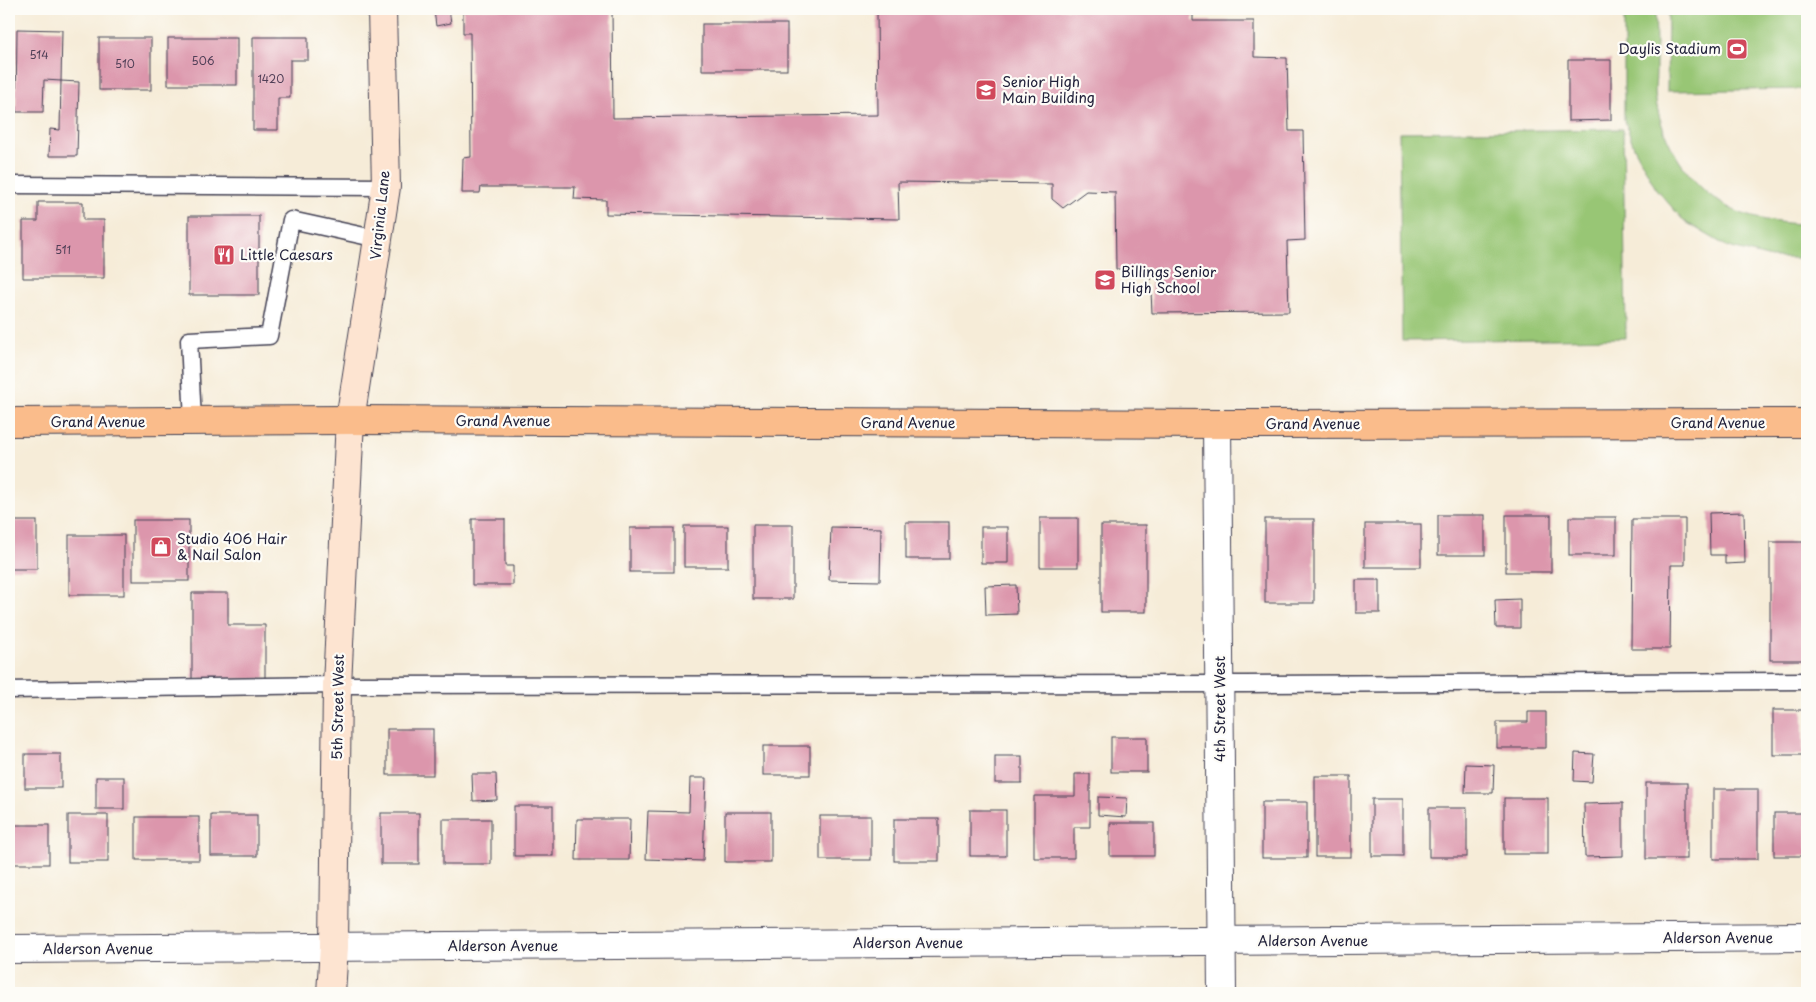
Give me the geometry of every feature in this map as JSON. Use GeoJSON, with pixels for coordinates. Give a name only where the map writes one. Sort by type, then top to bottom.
{"type":"FeatureCollection","features":[{"type":"Feature","properties":{"kind":"main road","name":"Grand Avenue"},"geometry":{"type":"LineString","coordinates":[[9,422],[350,420],[1217,424],[1807,423]]}},
{"type":"Feature","properties":{"kind":"street","name":"Virginia Lane"},"geometry":{"type":"LineString","coordinates":[[350,420],[386,186],[382,9]]}},
{"type":"Feature","properties":{"kind":"street","name":"5th Street West"},"geometry":{"type":"LineString","coordinates":[[332,993],[337,685],[350,420]]}},
{"type":"Feature","properties":{"kind":"street","name":"4th Street West"},"geometry":{"type":"LineString","coordinates":[[1217,424],[1222,993]]}},
{"type":"Feature","properties":{"kind":"street","name":"Alderson Avenue"},"geometry":{"type":"LineString","coordinates":[[9,950],[1807,937]]}},
{"type":"Feature","properties":{"kind":"lane"},"geometry":{"type":"LineString","coordinates":[[9,185],[386,186]]}},
{"type":"Feature","properties":{"kind":"lane"},"geometry":{"type":"LineString","coordinates":[[193,421],[189,340],[269,336],[291,220],[378,239]]}},
{"type":"Feature","properties":{"kind":"lane"},"geometry":{"type":"LineString","coordinates":[[9,690],[337,685],[1807,681]]}},
{"type":"Feature","properties":{"kind":"green space"},"geometry":{"type":"Polygon","coordinates":[[[1624,9],[1655,9],[1656,101],[1659,117],[1679,161],[1712,197],[1735,211],[1765,220],[1807,224],[1807,258],[1771,258],[1728,247],[1684,221],[1656,189],[1634,147],[1624,119],[1624,9]]]}},
{"type":"Feature","properties":{"kind":"green space","name":"Daylis Stadium"},"geometry":{"type":"Polygon","coordinates":[[[1668,9],[1807,9],[1807,89],[1667,91],[1668,9]]]}},
{"type":"Feature","properties":{"kind":"green space"},"geometry":{"type":"Polygon","coordinates":[[[1623,129],[1626,338],[1402,341],[1399,132],[1623,129]]]}},
{"type":"Feature","properties":{"kind":"building"},"geometry":{"type":"Polygon","coordinates":[[[449,9],[451,23],[436,26],[434,10],[449,9]]]}},
{"type":"Feature","properties":{"kind":"building"},"geometry":{"type":"Polygon","coordinates":[[[463,9],[612,9],[613,118],[878,115],[877,9],[1193,9],[1193,21],[1254,21],[1254,57],[1287,58],[1289,131],[1303,131],[1305,240],[1287,241],[1289,312],[1152,313],[1150,269],[1116,269],[1115,192],[1086,191],[1063,208],[1052,199],[1052,184],[898,182],[899,219],[606,214],[606,200],[574,199],[575,187],[481,187],[480,193],[462,193],[463,158],[471,157],[470,33],[463,33],[463,9]]]}},
{"type":"Feature","properties":{"kind":"building"},"geometry":{"type":"Polygon","coordinates":[[[702,24],[787,24],[787,70],[702,70],[702,24]]]}},
{"type":"Feature","properties":{"kind":"building"},"geometry":{"type":"Polygon","coordinates":[[[17,29],[62,30],[61,81],[44,80],[43,112],[16,112],[17,29]]]}},
{"type":"Feature","properties":{"kind":"building"},"geometry":{"type":"Polygon","coordinates":[[[253,37],[308,37],[308,60],[290,60],[290,98],[278,98],[278,130],[253,130],[253,37]]]}},
{"type":"Feature","properties":{"kind":"building"},"geometry":{"type":"Polygon","coordinates":[[[99,38],[151,38],[151,90],[99,90],[99,38]]]}},
{"type":"Feature","properties":{"kind":"building"},"geometry":{"type":"Polygon","coordinates":[[[168,38],[237,38],[237,85],[168,85],[168,38]]]}},
{"type":"Feature","properties":{"kind":"building"},"geometry":{"type":"Polygon","coordinates":[[[1568,60],[1611,60],[1611,120],[1568,121],[1568,60]]]}},
{"type":"Feature","properties":{"kind":"building"},"geometry":{"type":"Polygon","coordinates":[[[61,81],[79,82],[77,156],[49,156],[50,129],[60,130],[61,81]]]}},
{"type":"Feature","properties":{"kind":"building"},"geometry":{"type":"Polygon","coordinates":[[[38,202],[83,202],[83,220],[104,220],[104,278],[23,278],[23,221],[38,221],[38,202]]]}},
{"type":"Feature","properties":{"kind":"building","name":"Little Caesars"},"geometry":{"type":"Polygon","coordinates":[[[189,216],[259,216],[259,295],[189,295],[189,216]]]}},
{"type":"Feature","properties":{"kind":"building"},"geometry":{"type":"Polygon","coordinates":[[[1744,512],[1745,563],[1725,564],[1725,555],[1710,555],[1709,513],[1744,512]]]}},
{"type":"Feature","properties":{"kind":"building"},"geometry":{"type":"Polygon","coordinates":[[[1438,515],[1485,515],[1485,555],[1438,555],[1438,515]]]}},
{"type":"Feature","properties":{"kind":"building"},"geometry":{"type":"Polygon","coordinates":[[[1506,515],[1551,515],[1551,572],[1506,572],[1506,515]]]}},
{"type":"Feature","properties":{"kind":"building"},"geometry":{"type":"Polygon","coordinates":[[[1569,517],[1616,517],[1616,555],[1569,555],[1569,517]]]}},
{"type":"Feature","properties":{"kind":"building"},"geometry":{"type":"Polygon","coordinates":[[[1040,518],[1078,518],[1078,567],[1040,567],[1040,518]]]}},
{"type":"Feature","properties":{"kind":"building"},"geometry":{"type":"Polygon","coordinates":[[[472,519],[505,519],[505,566],[513,566],[513,585],[472,585],[472,519]]]}},
{"type":"Feature","properties":{"kind":"building"},"geometry":{"type":"Polygon","coordinates":[[[1265,519],[1314,519],[1314,603],[1265,603],[1265,519]]]}},
{"type":"Feature","properties":{"kind":"building"},"geometry":{"type":"Polygon","coordinates":[[[1632,519],[1685,519],[1685,565],[1671,565],[1670,649],[1631,649],[1632,519]]]}},
{"type":"Feature","properties":{"kind":"building"},"geometry":{"type":"Polygon","coordinates":[[[133,520],[189,520],[189,581],[133,581],[133,520]]]}},
{"type":"Feature","properties":{"kind":"building"},"geometry":{"type":"Polygon","coordinates":[[[9,521],[37,521],[37,569],[9,569],[9,521]]]}},
{"type":"Feature","properties":{"kind":"building"},"geometry":{"type":"Polygon","coordinates":[[[906,522],[949,522],[949,559],[906,559],[906,522]]]}},
{"type":"Feature","properties":{"kind":"building"},"geometry":{"type":"Polygon","coordinates":[[[1365,524],[1421,524],[1421,567],[1365,567],[1365,524]]]}},
{"type":"Feature","properties":{"kind":"building"},"geometry":{"type":"Polygon","coordinates":[[[753,525],[793,525],[793,599],[753,599],[753,525]]]}},
{"type":"Feature","properties":{"kind":"building"},"geometry":{"type":"Polygon","coordinates":[[[1101,525],[1146,525],[1146,612],[1101,612],[1101,525]]]}},
{"type":"Feature","properties":{"kind":"building"},"geometry":{"type":"Polygon","coordinates":[[[684,526],[728,526],[728,567],[684,567],[684,526]]]}},
{"type":"Feature","properties":{"kind":"building"},"geometry":{"type":"Polygon","coordinates":[[[831,527],[881,528],[880,581],[829,580],[831,527]]]}},
{"type":"Feature","properties":{"kind":"building"},"geometry":{"type":"Polygon","coordinates":[[[981,527],[1008,527],[1008,563],[981,563],[981,527]]]}},
{"type":"Feature","properties":{"kind":"building"},"geometry":{"type":"Polygon","coordinates":[[[630,528],[674,528],[674,572],[630,572],[630,528]]]}},
{"type":"Feature","properties":{"kind":"building"},"geometry":{"type":"Polygon","coordinates":[[[69,535],[124,535],[124,595],[69,595],[69,535]]]}},
{"type":"Feature","properties":{"kind":"building"},"geometry":{"type":"Polygon","coordinates":[[[1770,542],[1807,542],[1807,660],[1770,660],[1770,542]]]}},
{"type":"Feature","properties":{"kind":"building"},"geometry":{"type":"Polygon","coordinates":[[[1356,580],[1380,580],[1380,613],[1356,613],[1356,580]]]}},
{"type":"Feature","properties":{"kind":"building"},"geometry":{"type":"Polygon","coordinates":[[[1016,585],[1017,614],[986,615],[985,586],[1016,585]]]}},
{"type":"Feature","properties":{"kind":"building"},"geometry":{"type":"Polygon","coordinates":[[[192,593],[228,593],[228,625],[265,625],[265,679],[192,679],[192,593]]]}},
{"type":"Feature","properties":{"kind":"building"},"geometry":{"type":"Polygon","coordinates":[[[1520,599],[1520,628],[1496,628],[1495,600],[1520,599]]]}},
{"type":"Feature","properties":{"kind":"building"},"geometry":{"type":"Polygon","coordinates":[[[1773,710],[1803,710],[1803,755],[1773,755],[1773,710]]]}},
{"type":"Feature","properties":{"kind":"building"},"geometry":{"type":"Polygon","coordinates":[[[1528,712],[1546,712],[1546,748],[1497,748],[1497,722],[1528,722],[1528,712]]]}},
{"type":"Feature","properties":{"kind":"building"},"geometry":{"type":"Polygon","coordinates":[[[387,729],[433,729],[433,775],[387,775],[387,729]]]}},
{"type":"Feature","properties":{"kind":"building"},"geometry":{"type":"Polygon","coordinates":[[[1111,737],[1147,737],[1147,772],[1111,772],[1111,737]]]}},
{"type":"Feature","properties":{"kind":"building"},"geometry":{"type":"Polygon","coordinates":[[[763,746],[810,746],[810,775],[763,775],[763,746]]]}},
{"type":"Feature","properties":{"kind":"building"},"geometry":{"type":"Polygon","coordinates":[[[1575,753],[1594,754],[1592,782],[1574,781],[1575,753]]]}},
{"type":"Feature","properties":{"kind":"building"},"geometry":{"type":"Polygon","coordinates":[[[25,754],[61,754],[61,788],[25,788],[25,754]]]}},
{"type":"Feature","properties":{"kind":"building"},"geometry":{"type":"Polygon","coordinates":[[[995,756],[1022,756],[1022,783],[995,783],[995,756]]]}},
{"type":"Feature","properties":{"kind":"building"},"geometry":{"type":"Polygon","coordinates":[[[1466,764],[1494,765],[1493,793],[1465,793],[1466,764]]]}},
{"type":"Feature","properties":{"kind":"building"},"geometry":{"type":"Polygon","coordinates":[[[472,774],[496,774],[497,800],[473,801],[472,774]]]}},
{"type":"Feature","properties":{"kind":"building"},"geometry":{"type":"Polygon","coordinates":[[[1075,774],[1090,774],[1090,827],[1074,827],[1074,858],[1034,858],[1034,796],[1075,796],[1075,774]]]}},
{"type":"Feature","properties":{"kind":"building"},"geometry":{"type":"Polygon","coordinates":[[[1315,776],[1351,776],[1351,857],[1315,857],[1315,776]]]}},
{"type":"Feature","properties":{"kind":"building"},"geometry":{"type":"Polygon","coordinates":[[[96,777],[124,777],[124,809],[96,809],[96,777]]]}},
{"type":"Feature","properties":{"kind":"building"},"geometry":{"type":"Polygon","coordinates":[[[690,778],[706,778],[703,861],[646,859],[648,811],[689,812],[690,778]]]}},
{"type":"Feature","properties":{"kind":"building"},"geometry":{"type":"Polygon","coordinates":[[[1646,783],[1687,783],[1687,859],[1646,859],[1646,783]]]}},
{"type":"Feature","properties":{"kind":"building"},"geometry":{"type":"Polygon","coordinates":[[[1713,789],[1758,789],[1758,859],[1713,859],[1713,789]]]}},
{"type":"Feature","properties":{"kind":"building"},"geometry":{"type":"Polygon","coordinates":[[[1098,797],[1127,798],[1126,817],[1098,815],[1098,797]]]}},
{"type":"Feature","properties":{"kind":"building"},"geometry":{"type":"Polygon","coordinates":[[[1504,798],[1548,798],[1548,854],[1504,854],[1504,798]]]}},
{"type":"Feature","properties":{"kind":"building"},"geometry":{"type":"Polygon","coordinates":[[[1372,799],[1403,799],[1403,856],[1372,856],[1372,799]]]}},
{"type":"Feature","properties":{"kind":"building"},"geometry":{"type":"Polygon","coordinates":[[[1262,802],[1307,802],[1307,858],[1262,858],[1262,802]]]}},
{"type":"Feature","properties":{"kind":"building"},"geometry":{"type":"Polygon","coordinates":[[[1623,803],[1623,856],[1585,857],[1584,804],[1623,803]]]}},
{"type":"Feature","properties":{"kind":"building"},"geometry":{"type":"Polygon","coordinates":[[[514,806],[553,806],[553,856],[514,856],[514,806]]]}},
{"type":"Feature","properties":{"kind":"building"},"geometry":{"type":"Polygon","coordinates":[[[1429,808],[1467,808],[1467,857],[1429,857],[1429,808]]]}},
{"type":"Feature","properties":{"kind":"building"},"geometry":{"type":"Polygon","coordinates":[[[970,810],[1006,810],[1006,856],[970,856],[970,810]]]}},
{"type":"Feature","properties":{"kind":"building"},"geometry":{"type":"Polygon","coordinates":[[[725,812],[771,812],[771,862],[725,862],[725,812]]]}},
{"type":"Feature","properties":{"kind":"building"},"geometry":{"type":"Polygon","coordinates":[[[381,813],[419,813],[419,864],[381,864],[381,813]]]}},
{"type":"Feature","properties":{"kind":"building"},"geometry":{"type":"Polygon","coordinates":[[[1774,813],[1807,813],[1807,856],[1774,856],[1774,813]]]}},
{"type":"Feature","properties":{"kind":"building"},"geometry":{"type":"Polygon","coordinates":[[[68,815],[108,815],[108,862],[68,862],[68,815]]]}},
{"type":"Feature","properties":{"kind":"building"},"geometry":{"type":"Polygon","coordinates":[[[211,815],[257,815],[257,856],[211,856],[211,815]]]}},
{"type":"Feature","properties":{"kind":"building"},"geometry":{"type":"Polygon","coordinates":[[[820,816],[871,816],[871,860],[820,860],[820,816]]]}},
{"type":"Feature","properties":{"kind":"building"},"geometry":{"type":"Polygon","coordinates":[[[136,817],[199,817],[199,860],[136,860],[136,817]]]}},
{"type":"Feature","properties":{"kind":"building"},"geometry":{"type":"Polygon","coordinates":[[[443,819],[491,819],[491,864],[443,864],[443,819]]]}},
{"type":"Feature","properties":{"kind":"building"},"geometry":{"type":"Polygon","coordinates":[[[577,819],[630,819],[629,860],[576,860],[577,819]]]}},
{"type":"Feature","properties":{"kind":"building"},"geometry":{"type":"Polygon","coordinates":[[[894,819],[939,819],[939,861],[894,861],[894,819]]]}},
{"type":"Feature","properties":{"kind":"building"},"geometry":{"type":"Polygon","coordinates":[[[1110,823],[1154,823],[1154,856],[1110,856],[1110,823]]]}},
{"type":"Feature","properties":{"kind":"building"},"geometry":{"type":"Polygon","coordinates":[[[9,825],[49,825],[49,864],[9,864],[9,825]]]}},
{"type":"Feature","properties":{"kind":"place","name":"Daylis Stadium"},"geometry":{"type":"Point","coordinates":[1737,49]}},
{"type":"Feature","properties":{"kind":"place","name":"Senior High Main Building"},"geometry":{"type":"Point","coordinates":[986,90]}},
{"type":"Feature","properties":{"kind":"place","name":"Little Caesars"},"geometry":{"type":"Point","coordinates":[224,255]}},
{"type":"Feature","properties":{"kind":"place","name":"Billings Senior High School"},"geometry":{"type":"Point","coordinates":[1105,280]}},
{"type":"Feature","properties":{"kind":"place","name":"Studio 406 Hair & Nail Salon"},"geometry":{"type":"Point","coordinates":[161,547]}}]}
